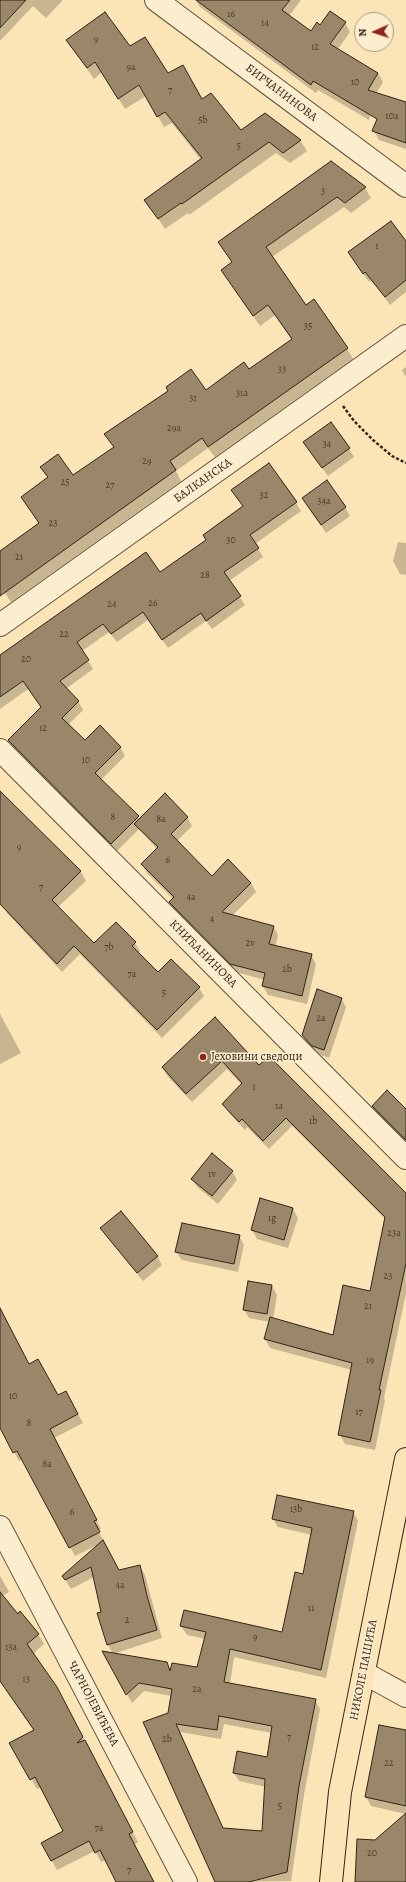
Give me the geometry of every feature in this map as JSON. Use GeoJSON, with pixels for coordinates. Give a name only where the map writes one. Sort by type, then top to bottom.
{"type":"FeatureCollection","features":[{"type":"Feature","properties":{"kind":"main road","name":"НИКОЛЕ ПАШИЋА"},"geometry":{"type":"LineString","coordinates":[[331,1882],[340,1792],[406,1459]]}},
{"type":"Feature","properties":{"kind":"street","name":"БИРЧАНИНОВА"},"geometry":{"type":"LineString","coordinates":[[156,0],[406,186]]}},
{"type":"Feature","properties":{"kind":"street","name":"БАЛКАНСКА"},"geometry":{"type":"LineString","coordinates":[[0,625],[406,336]]}},
{"type":"Feature","properties":{"kind":"street","name":"КНИЋАНИНОВА"},"geometry":{"type":"LineString","coordinates":[[0,750],[406,1158]]}},
{"type":"Feature","properties":{"kind":"street","name":"ЧАРНОЈЕВИЋЕВА"},"geometry":{"type":"LineString","coordinates":[[0,1527],[186,1882]]}},
{"type":"Feature","properties":{"kind":"street"},"geometry":{"type":"LineString","coordinates":[[364,1673],[406,1696]]}},
{"type":"Feature","properties":{"kind":"path"},"geometry":{"type":"LineString","coordinates":[[331,390],[354,421],[392,456],[406,463]]}},
{"type":"Feature","properties":{"kind":"building"},"geometry":{"type":"Polygon","coordinates":[[[0,0],[26,0],[0,28],[0,0]]]}},
{"type":"Feature","properties":{"kind":"building"},"geometry":{"type":"Polygon","coordinates":[[[196,0],[290,0],[282,10],[311,31],[317,22],[320,25],[330,11],[346,22],[330,44],[378,73],[368,90],[406,102],[406,143],[372,131],[377,119],[313,81],[311,85],[196,0]]]}},
{"type":"Feature","properties":{"kind":"building"},"geometry":{"type":"Polygon","coordinates":[[[105,12],[130,46],[145,37],[168,73],[183,65],[202,99],[211,93],[241,130],[265,113],[301,140],[283,153],[269,142],[182,204],[181,203],[158,219],[144,200],[202,158],[165,112],[157,117],[139,85],[118,99],[95,62],[87,68],[66,40],[105,12]]]}},
{"type":"Feature","properties":{"kind":"building"},"geometry":{"type":"Polygon","coordinates":[[[331,161],[366,187],[345,203],[337,197],[266,247],[306,305],[314,299],[348,348],[208,447],[202,438],[170,461],[176,470],[0,596],[0,551],[39,523],[21,497],[48,477],[40,467],[58,454],[73,475],[114,447],[104,434],[168,391],[166,387],[191,369],[206,390],[244,362],[249,369],[292,339],[268,305],[253,316],[221,270],[232,262],[218,242],[331,161]]]}},
{"type":"Feature","properties":{"kind":"building"},"geometry":{"type":"Polygon","coordinates":[[[391,221],[406,241],[406,280],[385,297],[365,272],[363,274],[348,252],[391,221]]]}},
{"type":"Feature","properties":{"kind":"building"},"geometry":{"type":"Polygon","coordinates":[[[331,422],[350,448],[322,468],[303,442],[331,422]]]}},
{"type":"Feature","properties":{"kind":"building"},"geometry":{"type":"Polygon","coordinates":[[[269,463],[297,502],[250,535],[259,548],[224,572],[241,596],[206,621],[201,613],[162,640],[143,612],[111,634],[103,624],[77,642],[89,660],[60,681],[79,701],[62,718],[85,740],[100,725],[121,747],[95,773],[139,816],[111,844],[8,740],[41,707],[23,681],[0,697],[0,655],[146,552],[160,572],[206,540],[203,535],[243,506],[231,490],[269,463]]]}},
{"type":"Feature","properties":{"kind":"building"},"geometry":{"type":"Polygon","coordinates":[[[327,480],[346,507],[321,525],[302,498],[327,480]]]}},
{"type":"Feature","properties":{"kind":"building"},"geometry":{"type":"Polygon","coordinates":[[[0,791],[81,871],[52,900],[94,943],[116,922],[136,942],[132,946],[158,972],[171,959],[200,987],[157,1030],[74,946],[57,964],[0,904],[0,791]]]}},
{"type":"Feature","properties":{"kind":"building"},"geometry":{"type":"Polygon","coordinates":[[[165,793],[188,817],[171,834],[212,876],[228,859],[251,883],[222,912],[274,926],[269,944],[312,954],[302,996],[262,986],[265,973],[230,964],[169,902],[174,897],[141,864],[158,847],[134,824],[165,793]]]}},
{"type":"Feature","properties":{"kind":"building"},"geometry":{"type":"Polygon","coordinates":[[[317,989],[342,998],[324,1050],[312,1046],[302,1035],[317,989]]]}},
{"type":"Feature","properties":{"kind":"building"},"geometry":{"type":"Polygon","coordinates":[[[215,1017],[259,1065],[269,1056],[406,1193],[406,1263],[379,1390],[381,1390],[370,1442],[338,1435],[352,1363],[264,1339],[270,1317],[333,1335],[343,1285],[370,1291],[385,1217],[286,1118],[263,1141],[242,1119],[239,1122],[222,1104],[242,1083],[222,1061],[186,1094],[162,1067],[215,1017]]]}},
{"type":"Feature","properties":{"kind":"building"},"geometry":{"type":"Polygon","coordinates":[[[387,1090],[406,1109],[406,1140],[372,1106],[387,1090]]]}},
{"type":"Feature","properties":{"kind":"building"},"geometry":{"type":"Polygon","coordinates":[[[212,1153],[233,1171],[212,1196],[191,1179],[212,1153]]]}},
{"type":"Feature","properties":{"kind":"building"},"geometry":{"type":"Polygon","coordinates":[[[260,1198],[293,1208],[284,1240],[251,1230],[260,1198]]]}},
{"type":"Feature","properties":{"kind":"building"},"geometry":{"type":"Polygon","coordinates":[[[121,1211],[158,1256],[137,1273],[100,1228],[121,1211]]]}},
{"type":"Feature","properties":{"kind":"building"},"geometry":{"type":"Polygon","coordinates":[[[182,1223],[240,1235],[234,1264],[175,1252],[182,1223]]]}},
{"type":"Feature","properties":{"kind":"building"},"geometry":{"type":"Polygon","coordinates":[[[248,1281],[272,1285],[267,1314],[243,1310],[248,1281]]]}},
{"type":"Feature","properties":{"kind":"building"},"geometry":{"type":"Polygon","coordinates":[[[0,1308],[29,1364],[38,1359],[58,1395],[66,1391],[78,1414],[50,1429],[97,1520],[94,1521],[100,1532],[69,1548],[17,1451],[13,1453],[0,1428],[0,1308]]]}},
{"type":"Feature","properties":{"kind":"building"},"geometry":{"type":"Polygon","coordinates":[[[277,1495],[354,1511],[321,1670],[230,1649],[224,1682],[316,1699],[299,1786],[287,1872],[249,1882],[215,1882],[143,1722],[168,1713],[172,1689],[139,1683],[126,1695],[102,1651],[167,1662],[170,1671],[172,1663],[197,1667],[206,1632],[180,1626],[184,1610],[282,1632],[295,1572],[303,1574],[312,1528],[272,1519],[277,1495]],[[219,1716],[217,1730],[176,1724],[223,1828],[262,1831],[265,1779],[233,1773],[237,1751],[267,1757],[272,1726],[219,1716]]]}},
{"type":"Feature","properties":{"kind":"building"},"geometry":{"type":"Polygon","coordinates":[[[103,1540],[119,1570],[140,1565],[157,1630],[107,1645],[97,1613],[101,1612],[91,1567],[65,1580],[62,1576],[103,1540]]]}},
{"type":"Feature","properties":{"kind":"building"},"geometry":{"type":"Polygon","coordinates":[[[0,1592],[18,1614],[20,1611],[39,1634],[27,1644],[57,1687],[83,1737],[77,1743],[85,1740],[133,1832],[129,1834],[154,1882],[116,1882],[100,1850],[95,1853],[89,1841],[51,1861],[41,1843],[63,1831],[35,1777],[30,1780],[9,1743],[34,1730],[0,1681],[0,1592]]]}},
{"type":"Feature","properties":{"kind":"building"},"geometry":{"type":"Polygon","coordinates":[[[379,1725],[406,1730],[406,1806],[365,1797],[379,1725]]]}},
{"type":"Feature","properties":{"kind":"building"},"geometry":{"type":"Polygon","coordinates":[[[406,1813],[406,1882],[355,1882],[357,1839],[375,1840],[406,1813]]]}},
{"type":"Feature","properties":{"kind":"place","name":"Јеховини сведоци"},"geometry":{"type":"Point","coordinates":[203,1057]}}]}
